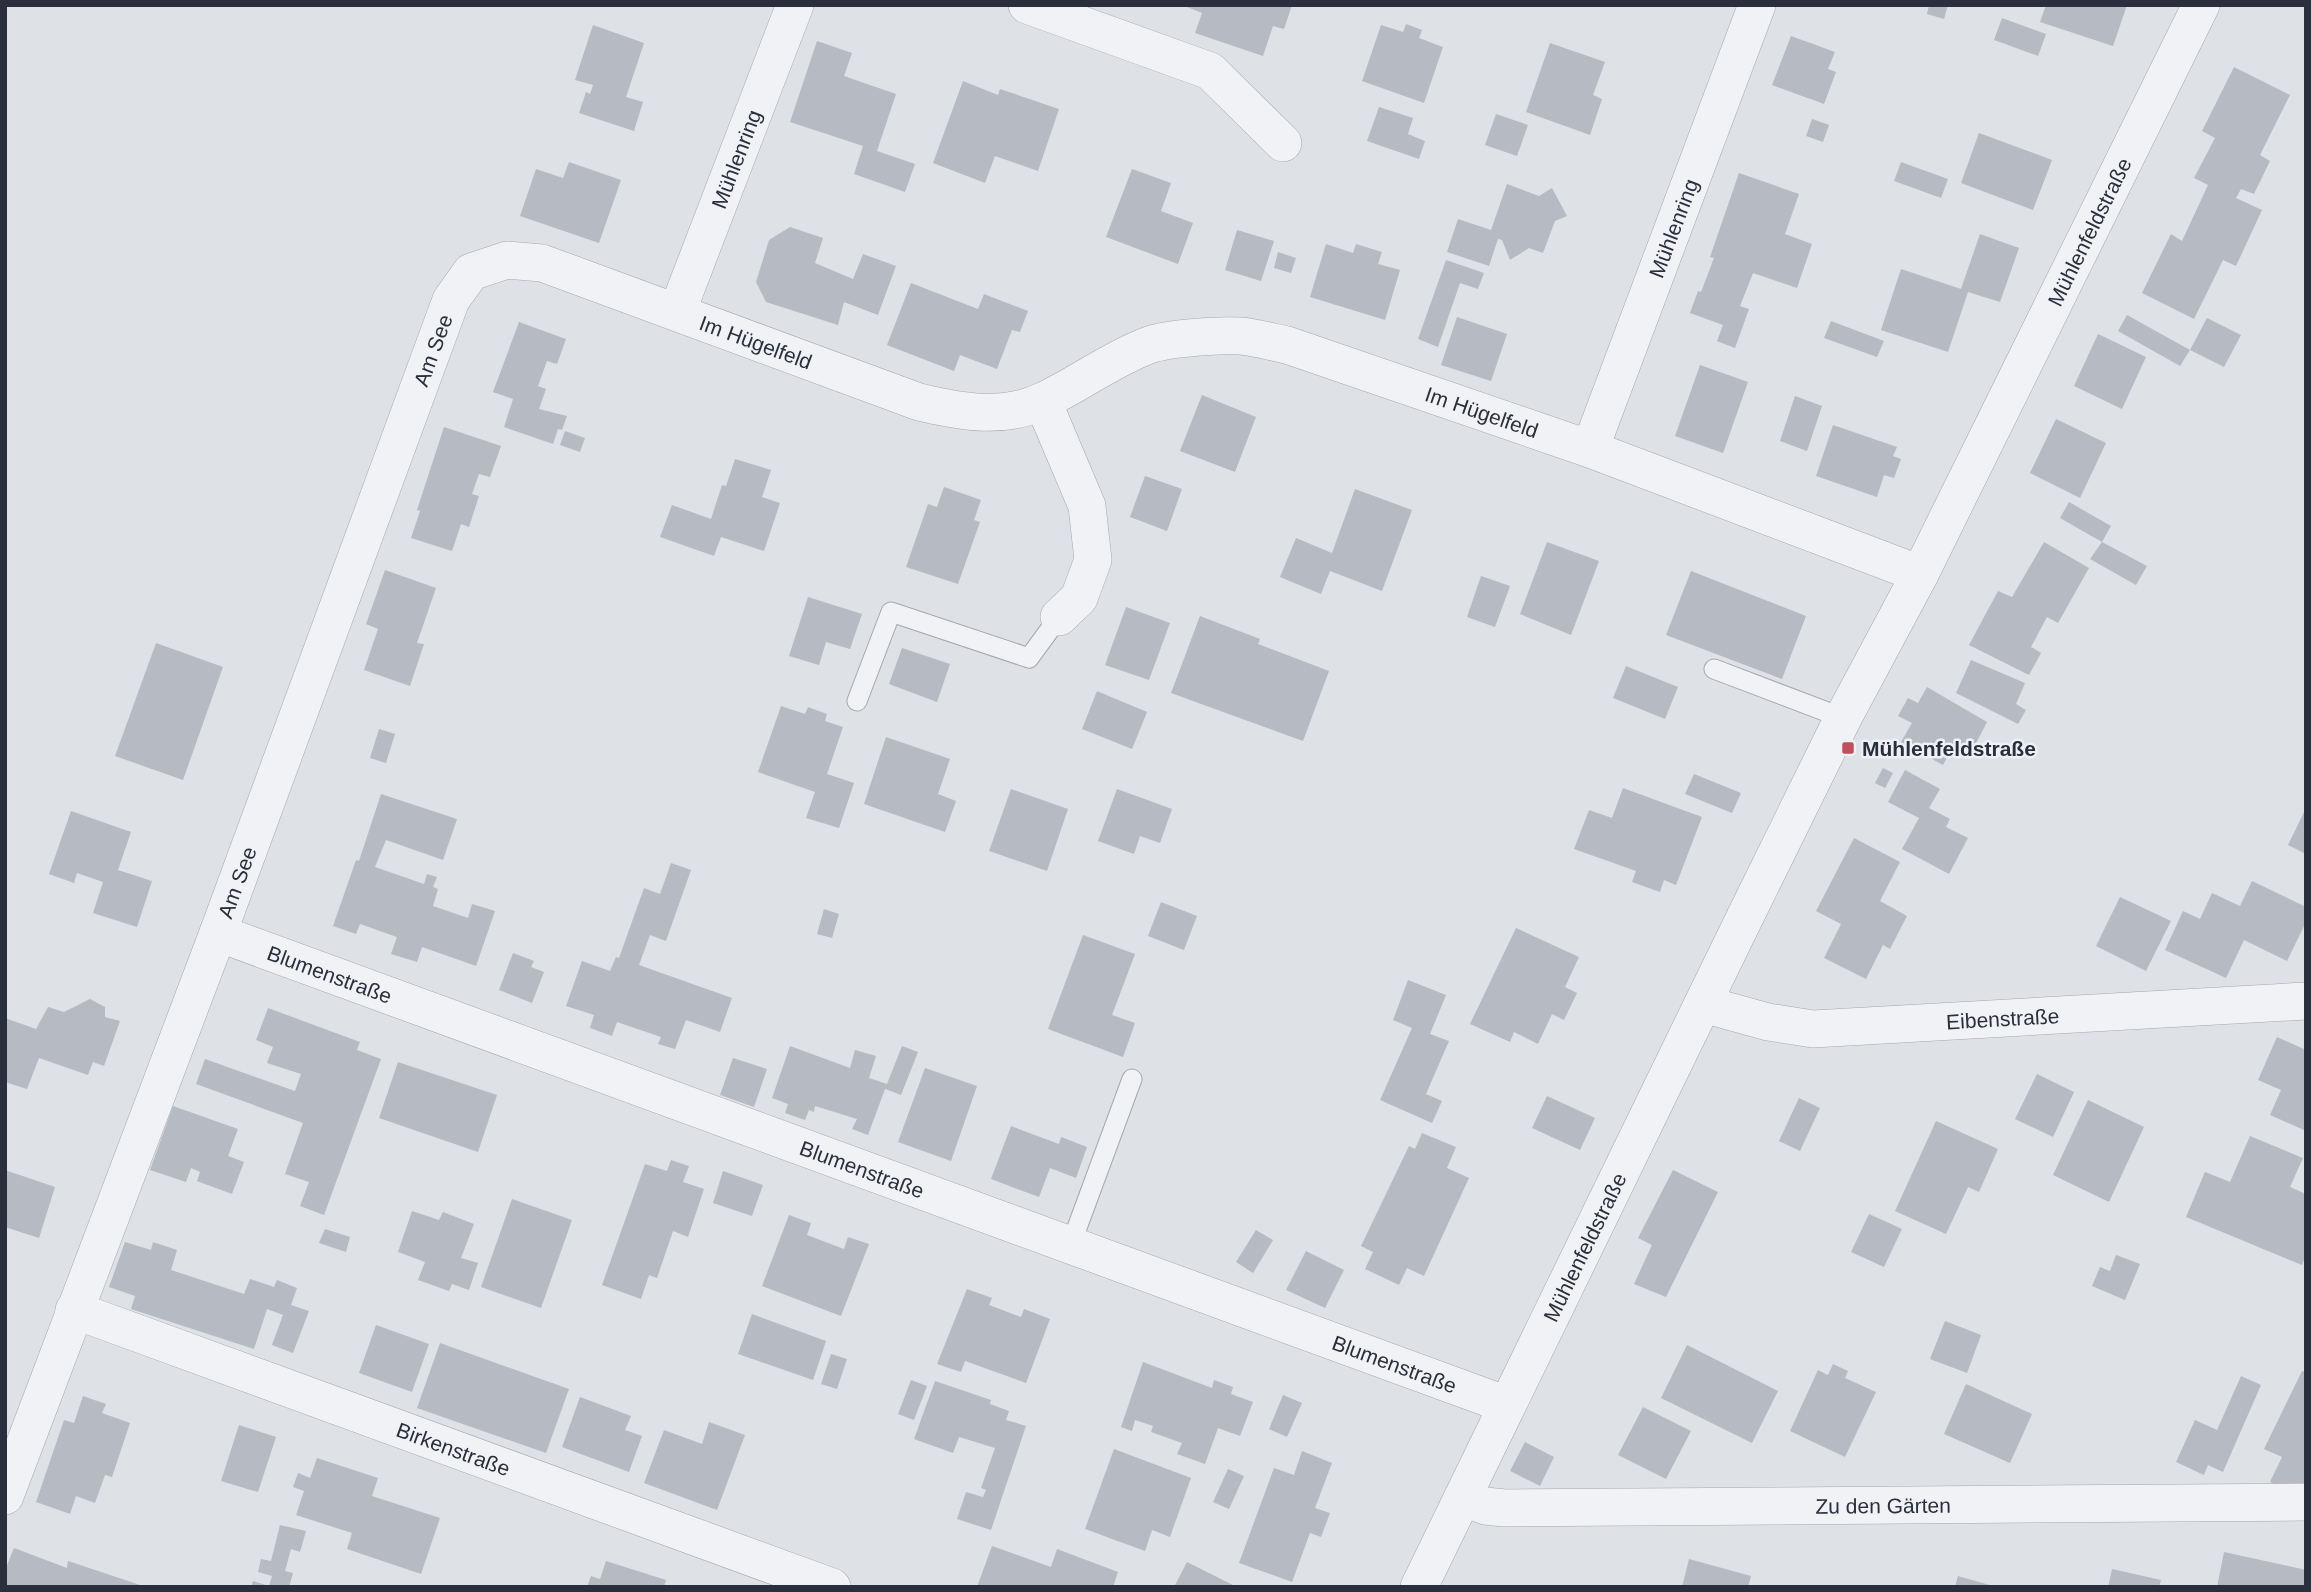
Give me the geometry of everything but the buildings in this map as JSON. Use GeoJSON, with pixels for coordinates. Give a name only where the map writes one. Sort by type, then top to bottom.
{"type":"FeatureCollection","features":[{"type":"Feature","properties":{"kind":"street","name":"Mühlenring"},"geometry":{"type":"LineString","coordinates":[[677,312],[795,5]]}},
{"type":"Feature","properties":{"kind":"street"},"geometry":{"type":"LineString","coordinates":[[1027,5],[1210,71],[1283,143]]}},
{"type":"Feature","properties":{"kind":"street","name":"Mühlenring"},"geometry":{"type":"LineString","coordinates":[[1590,449],[1757,5]]}},
{"type":"Feature","properties":{"kind":"street","name":"Mühlenfeldstraße"},"geometry":{"type":"LineString","coordinates":[[1419,1587],[1843,718],[1920,574],[2201,5]]}},
{"type":"Feature","properties":{"kind":"street","name":"Im Hügelfeld"},"geometry":{"type":"LineString","coordinates":[[471,272],[507,260],[542,263],[919,402],[961,412],[1001,413],[1043,402],[1111,362],[1152,344],[1241,336],[1287,345],[1590,449],[1920,574]]}},
{"type":"Feature","properties":{"kind":"street","name":"Am See"},"geometry":{"type":"LineString","coordinates":[[5,1496],[218,933],[451,300],[471,272]]}},
{"type":"Feature","properties":{"kind":"street"},"geometry":{"type":"LineString","coordinates":[[1043,402],[1087,506],[1093,560],[1080,598],[1059,617]]}},
{"type":"Feature","properties":{"kind":"street","name":"Blumenstraße"},"geometry":{"type":"LineString","coordinates":[[218,933],[1507,1405]]}},
{"type":"Feature","properties":{"kind":"street","name":"Eibenstraße"},"geometry":{"type":"LineString","coordinates":[[1703,1004],[1768,1022],[1814,1029],[2306,1001]]}},
{"type":"Feature","properties":{"kind":"street","name":"Birkenstraße"},"geometry":{"type":"LineString","coordinates":[[75,1310],[832,1587]]}},
{"type":"Feature","properties":{"kind":"street","name":"Zu den Gärten"},"geometry":{"type":"LineString","coordinates":[[1463,1497],[1485,1506],[1505,1508],[2306,1502]]}},
{"type":"Feature","properties":{"kind":"lane"},"geometry":{"type":"LineString","coordinates":[[857,701],[891,612],[1029,658],[1059,617]]}},
{"type":"Feature","properties":{"kind":"lane"},"geometry":{"type":"LineString","coordinates":[[1714,669],[1843,718]]}},
{"type":"Feature","properties":{"kind":"lane"},"geometry":{"type":"LineString","coordinates":[[1071,1244],[1132,1079]]}},
{"type":"Feature","properties":{"kind":"place","name":"Mühlenfeldstraße"},"geometry":{"type":"Point","coordinates":[1848,748]}}]}
